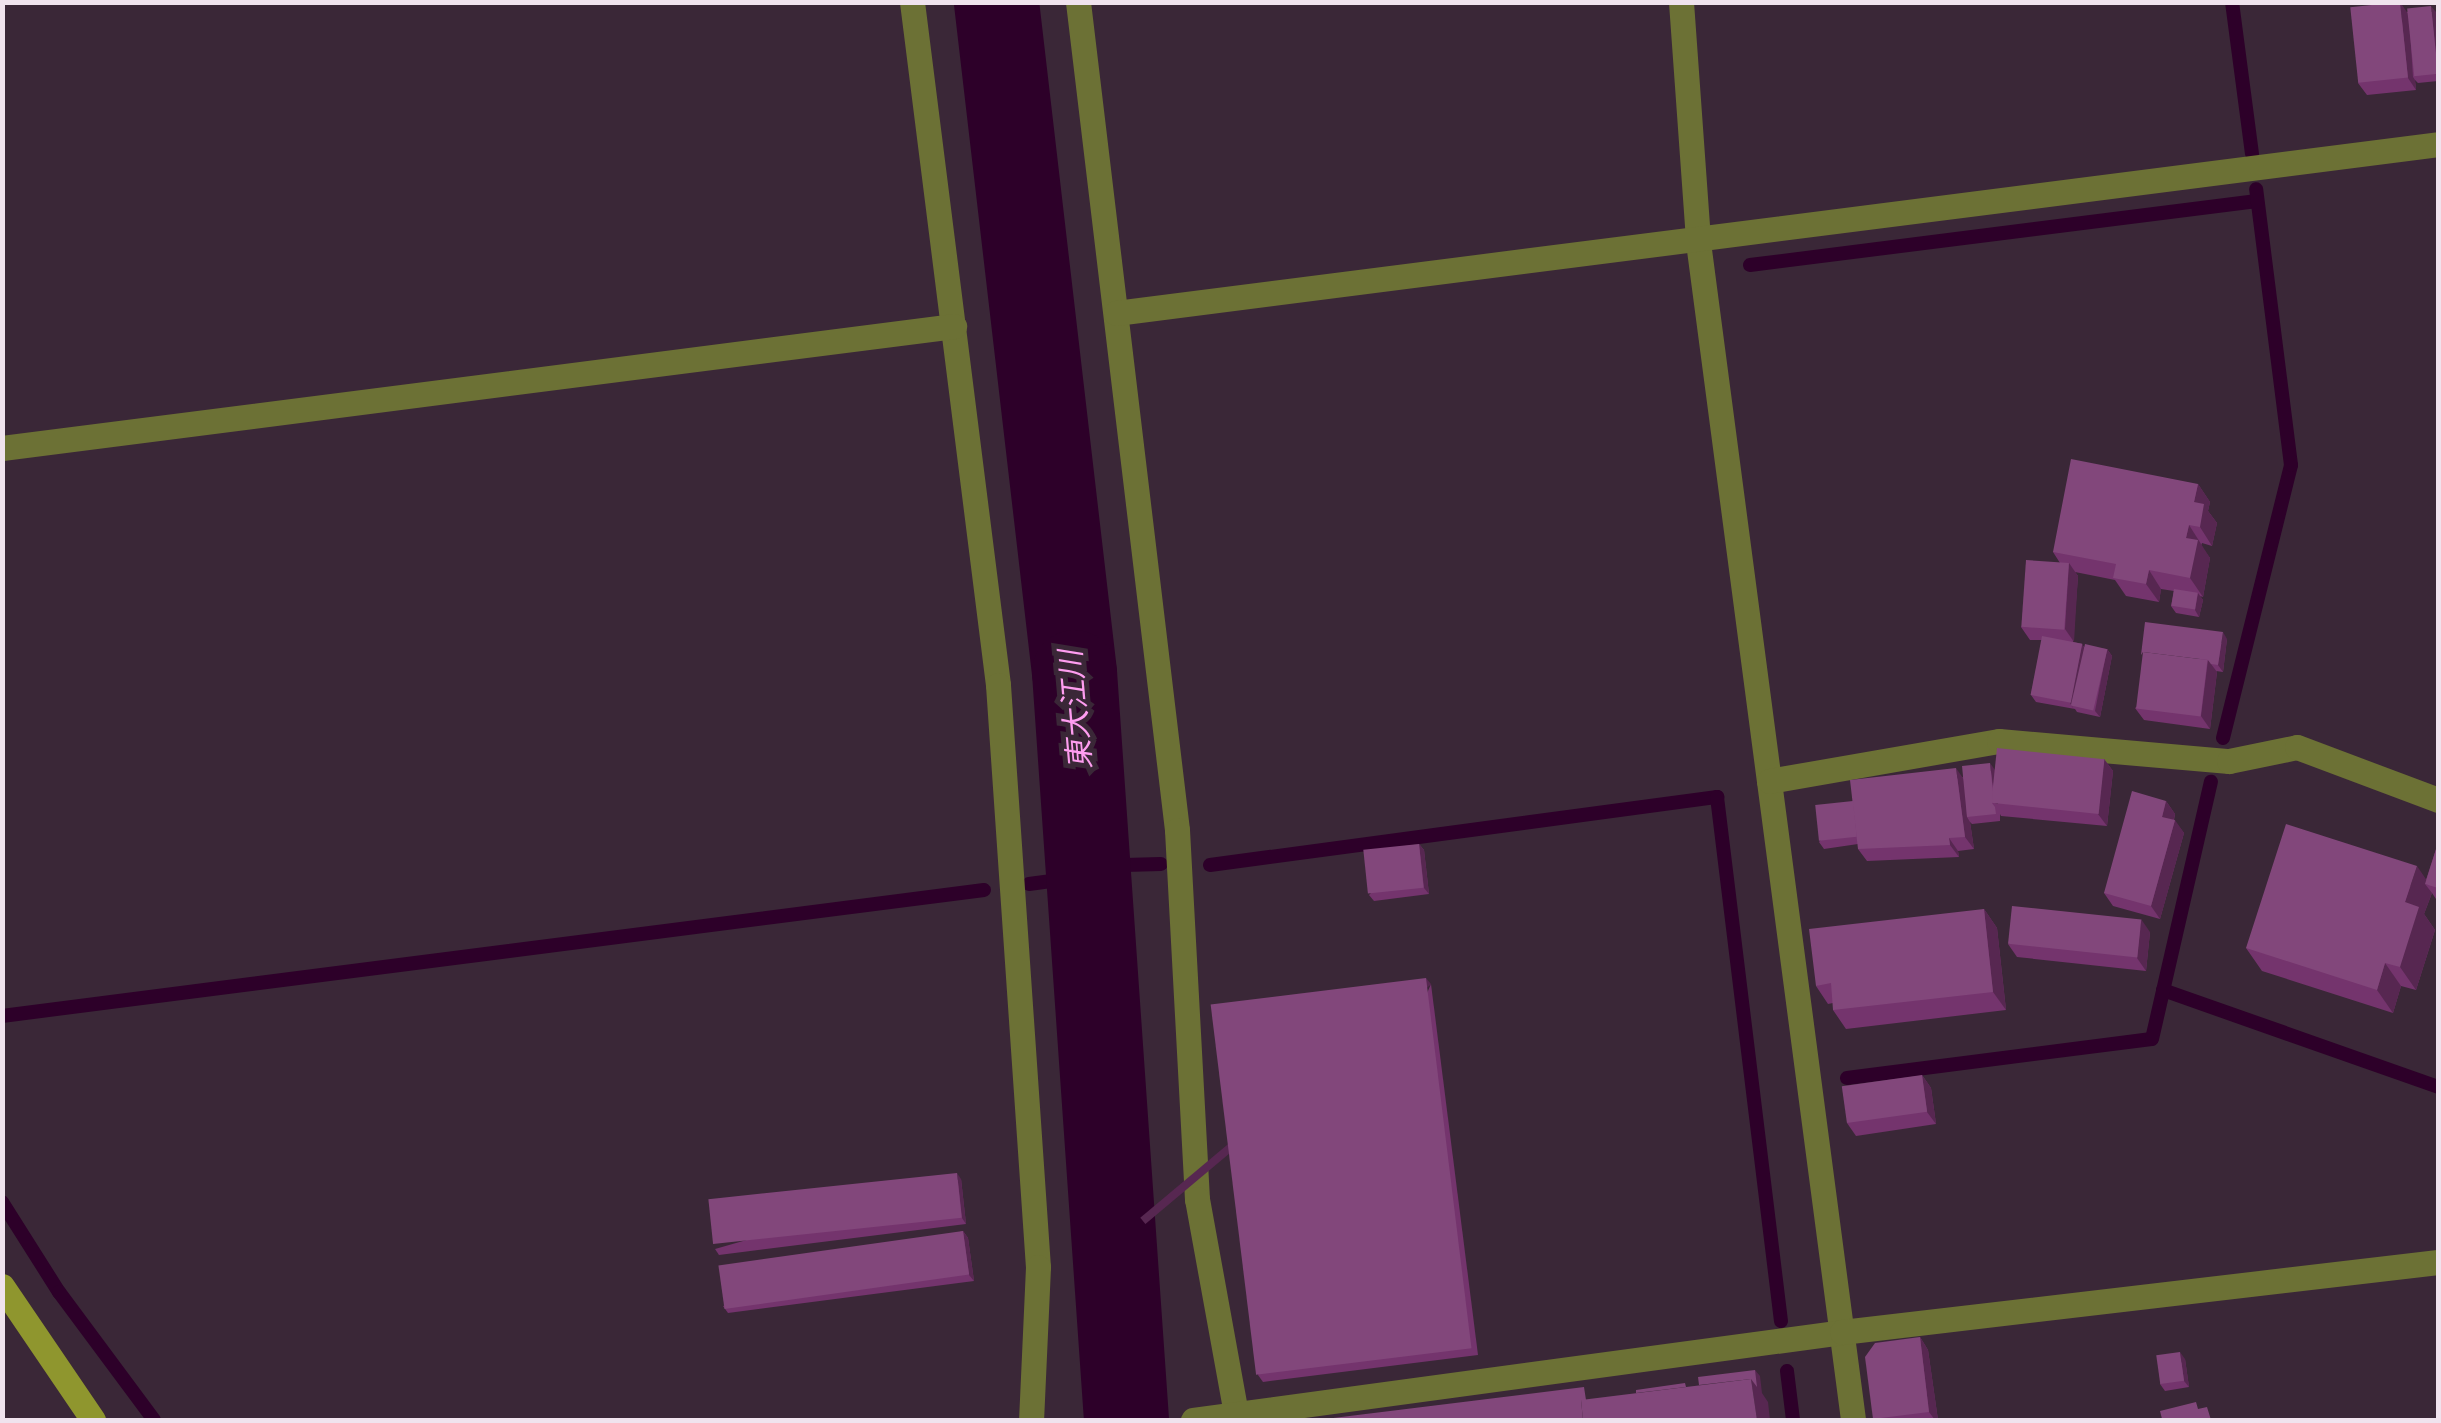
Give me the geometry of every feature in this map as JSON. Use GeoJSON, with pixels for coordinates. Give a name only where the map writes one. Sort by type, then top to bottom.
{"type":"FeatureCollection","features":[{"type":"Feature","properties":{"kind":"main road"},"geometry":{"type":"LineString","coordinates":[[2,1286],[93,1420]]}},
{"type":"Feature","properties":{"kind":"street"},"geometry":{"type":"LineString","coordinates":[[912,2],[998,685],[1038,1267],[1031,1420]]}},
{"type":"Feature","properties":{"kind":"street"},"geometry":{"type":"LineString","coordinates":[[1078,2],[1177,830],[1197,1198],[1237,1417]]}},
{"type":"Feature","properties":{"kind":"street"},"geometry":{"type":"LineString","coordinates":[[1681,2],[1698,242],[1853,1420]]}},
{"type":"Feature","properties":{"kind":"street"},"geometry":{"type":"LineString","coordinates":[[1116,313],[1698,242],[2438,144]]}},
{"type":"Feature","properties":{"kind":"street"},"geometry":{"type":"LineString","coordinates":[[2,448],[954,326]]}},
{"type":"Feature","properties":{"kind":"street"},"geometry":{"type":"LineString","coordinates":[[1769,781],[1999,741],[2229,761],[2297,746],[2438,800]]}},
{"type":"Feature","properties":{"kind":"street"},"geometry":{"type":"LineString","coordinates":[[1201,1420],[1842,1332],[2438,1262]]}},
{"type":"Feature","properties":{"kind":"building"},"geometry":{"type":"Polygon","coordinates":[[[2400,2],[2408,78],[2358,83],[2350,7],[2400,2]]]}},
{"type":"Feature","properties":{"kind":"building"},"geometry":{"type":"Polygon","coordinates":[[[2431,6],[2438,74],[2414,76],[2407,9],[2431,6]]]}},
{"type":"Feature","properties":{"kind":"building"},"geometry":{"type":"Polygon","coordinates":[[[2071,459],[2198,484],[2194,502],[2204,504],[2200,527],[2189,525],[2186,538],[2198,540],[2190,578],[2149,570],[2146,584],[2113,578],[2116,564],[2053,552],[2071,459]]]}},
{"type":"Feature","properties":{"kind":"building"},"geometry":{"type":"Polygon","coordinates":[[[2026,560],[2069,563],[2064,630],[2021,627],[2026,560]]]}},
{"type":"Feature","properties":{"kind":"building"},"geometry":{"type":"Polygon","coordinates":[[[2174,589],[2198,593],[2195,610],[2171,606],[2174,589]]]}},
{"type":"Feature","properties":{"kind":"building"},"geometry":{"type":"Polygon","coordinates":[[[2145,622],[2223,632],[2218,665],[2208,660],[2143,652],[2141,655],[2145,622]]]}},
{"type":"Feature","properties":{"kind":"building"},"geometry":{"type":"Polygon","coordinates":[[[2042,636],[2082,644],[2071,703],[2031,695],[2042,636]]]}},
{"type":"Feature","properties":{"kind":"building"},"geometry":{"type":"Polygon","coordinates":[[[2085,644],[2107,649],[2093,711],[2071,705],[2085,644]]]}},
{"type":"Feature","properties":{"kind":"building"},"geometry":{"type":"Polygon","coordinates":[[[2143,652],[2208,660],[2201,716],[2136,709],[2143,652]]]}},
{"type":"Feature","properties":{"kind":"building"},"geometry":{"type":"Polygon","coordinates":[[[1997,748],[2104,759],[2099,814],[1991,803],[1997,748]]]}},
{"type":"Feature","properties":{"kind":"building"},"geometry":{"type":"Polygon","coordinates":[[[1990,763],[1996,814],[1967,817],[1962,766],[1990,763]]]}},
{"type":"Feature","properties":{"kind":"building"},"geometry":{"type":"Polygon","coordinates":[[[1956,768],[1965,837],[1949,838],[1950,845],[1858,849],[1850,780],[1956,768]]]}},
{"type":"Feature","properties":{"kind":"building"},"geometry":{"type":"Polygon","coordinates":[[[2132,791],[2166,801],[2162,817],[2175,820],[2151,906],[2104,893],[2132,791]]]}},
{"type":"Feature","properties":{"kind":"building"},"geometry":{"type":"Polygon","coordinates":[[[1853,801],[1857,837],[1819,841],[1815,805],[1853,801]]]}},
{"type":"Feature","properties":{"kind":"building"},"geometry":{"type":"Polygon","coordinates":[[[2286,824],[2417,866],[2405,902],[2419,907],[2400,967],[2385,963],[2377,990],[2246,948],[2286,824]]]}},
{"type":"Feature","properties":{"kind":"building"},"geometry":{"type":"Polygon","coordinates":[[[2438,843],[2438,888],[2425,884],[2438,843]]]}},
{"type":"Feature","properties":{"kind":"building"},"geometry":{"type":"Polygon","coordinates":[[[1419,844],[1424,888],[1368,894],[1363,850],[1419,844]]]}},
{"type":"Feature","properties":{"kind":"building"},"geometry":{"type":"Polygon","coordinates":[[[2012,906],[2141,920],[2137,957],[2008,944],[2012,906]]]}},
{"type":"Feature","properties":{"kind":"building"},"geometry":{"type":"Polygon","coordinates":[[[1984,909],[1993,992],[1833,1010],[1831,983],[1816,986],[1809,929],[1984,909]]]}},
{"type":"Feature","properties":{"kind":"building"},"geometry":{"type":"Polygon","coordinates":[[[1426,978],[1471,1348],[1256,1375],[1211,1004],[1426,978]]]}},
{"type":"Feature","properties":{"kind":"building"},"geometry":{"type":"Polygon","coordinates":[[[1922,1075],[1927,1112],[1847,1123],[1842,1086],[1922,1075]]]}},
{"type":"Feature","properties":{"kind":"building"},"geometry":{"type":"Polygon","coordinates":[[[957,1173],[962,1218],[713,1244],[708,1199],[957,1173]]]}},
{"type":"Feature","properties":{"kind":"building"},"geometry":{"type":"Polygon","coordinates":[[[963,1231],[969,1275],[725,1309],[718,1265],[963,1231]]]}},
{"type":"Feature","properties":{"kind":"building"},"geometry":{"type":"Polygon","coordinates":[[[1920,1337],[1929,1412],[1873,1419],[1865,1357],[1875,1343],[1920,1337]]]}},
{"type":"Feature","properties":{"kind":"building"},"geometry":{"type":"Polygon","coordinates":[[[2180,1352],[2184,1381],[2160,1384],[2156,1355],[2180,1352]]]}},
{"type":"Feature","properties":{"kind":"building"},"geometry":{"type":"Polygon","coordinates":[[[1755,1370],[1757,1387],[1751,1379],[1699,1385],[1698,1377],[1755,1370]]]}},
{"type":"Feature","properties":{"kind":"building"},"geometry":{"type":"Polygon","coordinates":[[[1751,1379],[1757,1420],[1583,1420],[1581,1400],[1751,1379]]]}},
{"type":"Feature","properties":{"kind":"building"},"geometry":{"type":"Polygon","coordinates":[[[1685,1383],[1686,1387],[1636,1393],[1636,1390],[1685,1383]]]}},
{"type":"Feature","properties":{"kind":"building"},"geometry":{"type":"Polygon","coordinates":[[[1584,1387],[1583,1420],[1317,1420],[1584,1387]]]}},
{"type":"Feature","properties":{"kind":"building"},"geometry":{"type":"Polygon","coordinates":[[[2196,1402],[2198,1409],[2207,1407],[2211,1420],[2158,1420],[2162,1419],[2160,1411],[2196,1402]]]}},
{"type":"Feature","properties":{"kind":"waterway","name":"東大江川"},"geometry":{"type":"LineString","coordinates":[[996,2],[1074,672],[1126,1420]]}},
{"type":"Feature","properties":{"kind":"waterway"},"geometry":{"type":"LineString","coordinates":[[2232,2],[2252,154]]}},
{"type":"Feature","properties":{"kind":"waterway"},"geometry":{"type":"LineString","coordinates":[[2223,738],[2291,465],[2256,189]]}},
{"type":"Feature","properties":{"kind":"waterway"},"geometry":{"type":"LineString","coordinates":[[1750,265],[2257,201]]}},
{"type":"Feature","properties":{"kind":"waterway"},"geometry":{"type":"LineString","coordinates":[[1847,1078],[2152,1039],[2211,782]]}},
{"type":"Feature","properties":{"kind":"waterway"},"geometry":{"type":"LineString","coordinates":[[1210,865],[1717,797],[1781,1321]]}},
{"type":"Feature","properties":{"kind":"waterway"},"geometry":{"type":"LineString","coordinates":[[1088,866],[1161,864]]}},
{"type":"Feature","properties":{"kind":"waterway"},"geometry":{"type":"LineString","coordinates":[[1029,884],[1089,876]]}},
{"type":"Feature","properties":{"kind":"waterway"},"geometry":{"type":"LineString","coordinates":[[2,1016],[984,890]]}},
{"type":"Feature","properties":{"kind":"waterway"},"geometry":{"type":"LineString","coordinates":[[2163,990],[2438,1087]]}},
{"type":"Feature","properties":{"kind":"waterway"},"geometry":{"type":"LineString","coordinates":[[2,1202],[59,1292],[154,1420]]}},
{"type":"Feature","properties":{"kind":"waterway"},"geometry":{"type":"LineString","coordinates":[[1787,1371],[1793,1420]]}}]}
